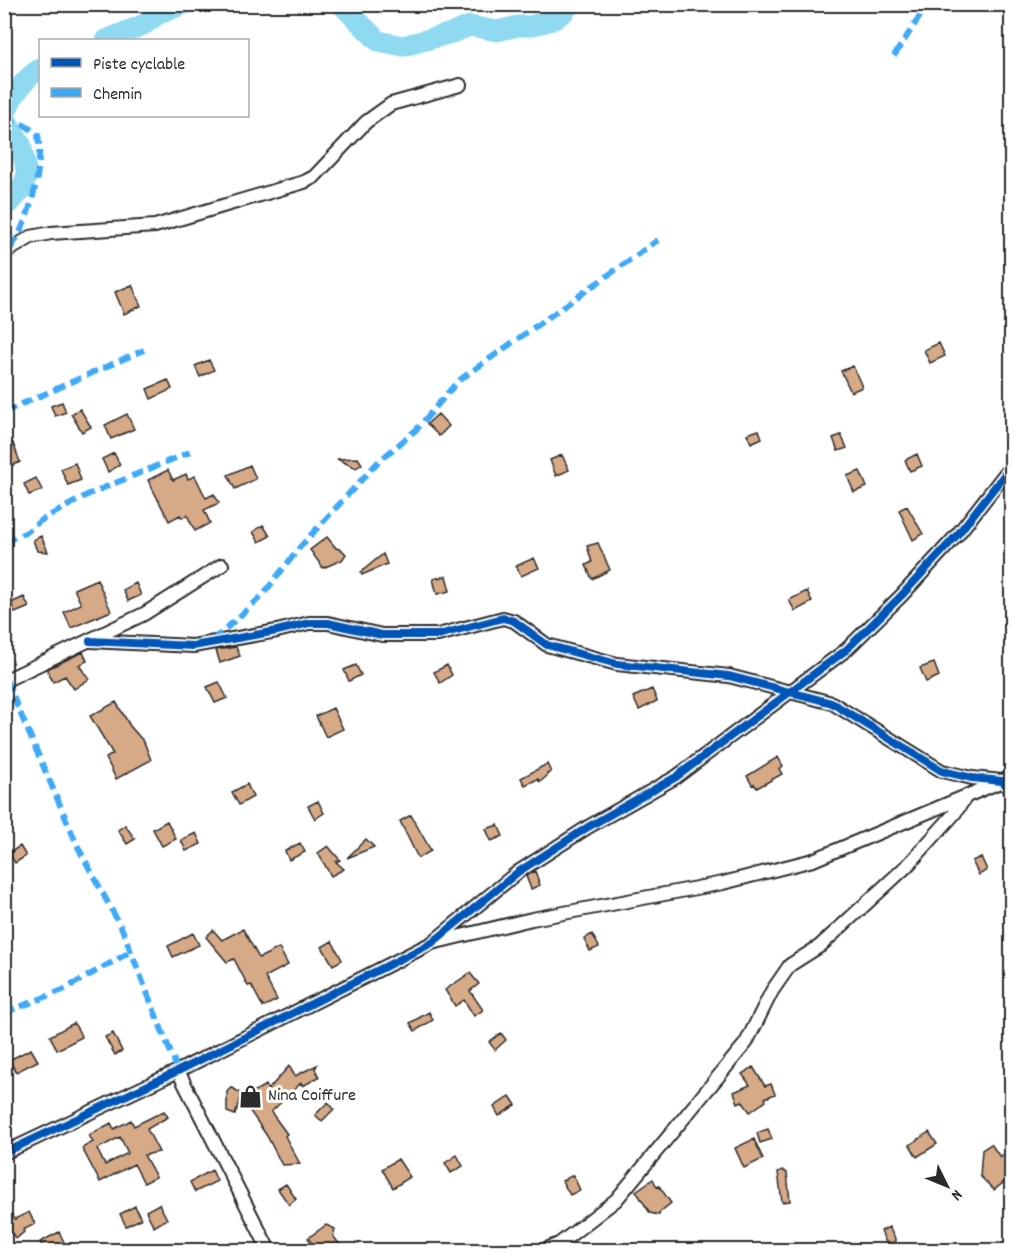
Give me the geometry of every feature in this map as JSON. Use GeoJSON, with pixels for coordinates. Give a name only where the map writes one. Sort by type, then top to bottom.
{"type":"FeatureCollection","features":[{"type":"Feature","properties":{"kind":"street"},"geometry":{"type":"LineString","coordinates":[[11,249],[31,237],[51,233],[155,226],[304,182],[314,177],[366,122],[391,104],[459,85]]}},
{"type":"Feature","properties":{"kind":"street"},"geometry":{"type":"LineString","coordinates":[[4,1153],[177,1071],[432,943],[518,873],[588,827],[676,777],[846,650],[901,596],[958,534],[1011,465]]}},
{"type":"Feature","properties":{"kind":"street"},"geometry":{"type":"LineString","coordinates":[[4,681],[144,614],[222,565]]}},
{"type":"Feature","properties":{"kind":"street"},"geometry":{"type":"LineString","coordinates":[[90,641],[193,646],[309,623],[328,623],[382,635],[438,635],[503,618],[514,621],[547,645],[617,664],[729,676],[832,703],[942,771],[972,778],[1007,779]]}},
{"type":"Feature","properties":{"kind":"street"},"geometry":{"type":"LineString","coordinates":[[1007,779],[1011,791]]}},
{"type":"Feature","properties":{"kind":"street"},"geometry":{"type":"LineString","coordinates":[[432,943],[532,919],[723,883],[813,860],[1007,779]]}},
{"type":"Feature","properties":{"kind":"street"},"geometry":{"type":"LineString","coordinates":[[544,1251],[559,1244],[616,1200],[746,1042],[772,991],[790,965],[820,946],[909,864],[968,795]]}},
{"type":"Feature","properties":{"kind":"street"},"geometry":{"type":"LineString","coordinates":[[177,1071],[269,1251]]}},
{"type":"Feature","properties":{"kind":"building"},"geometry":{"type":"Polygon","coordinates":[[[132,285],[141,306],[124,314],[115,292],[132,285]]]}},
{"type":"Feature","properties":{"kind":"building"},"geometry":{"type":"Polygon","coordinates":[[[939,343],[945,356],[930,363],[924,350],[939,343]]]}},
{"type":"Feature","properties":{"kind":"building"},"geometry":{"type":"Polygon","coordinates":[[[209,360],[214,370],[200,377],[195,366],[209,360]]]}},
{"type":"Feature","properties":{"kind":"building"},"geometry":{"type":"Polygon","coordinates":[[[853,366],[862,387],[851,392],[841,371],[853,366]]]}},
{"type":"Feature","properties":{"kind":"building"},"geometry":{"type":"Polygon","coordinates":[[[168,380],[172,389],[151,399],[147,389],[168,380]]]}},
{"type":"Feature","properties":{"kind":"building"},"geometry":{"type":"Polygon","coordinates":[[[62,402],[66,412],[55,416],[51,406],[62,402]]]}},
{"type":"Feature","properties":{"kind":"building"},"geometry":{"type":"Polygon","coordinates":[[[80,409],[91,427],[82,432],[71,414],[80,409]]]}},
{"type":"Feature","properties":{"kind":"building"},"geometry":{"type":"Polygon","coordinates":[[[127,414],[134,429],[111,439],[105,425],[127,414]]]}},
{"type":"Feature","properties":{"kind":"building"},"geometry":{"type":"Polygon","coordinates":[[[438,414],[449,426],[439,436],[427,424],[438,414]]]}},
{"type":"Feature","properties":{"kind":"building"},"geometry":{"type":"Polygon","coordinates":[[[759,430],[762,438],[751,443],[747,434],[759,430]]]}},
{"type":"Feature","properties":{"kind":"building"},"geometry":{"type":"Polygon","coordinates":[[[841,435],[847,448],[838,451],[833,438],[841,435]]]}},
{"type":"Feature","properties":{"kind":"building"},"geometry":{"type":"Polygon","coordinates":[[[13,443],[20,462],[4,469],[4,446],[13,443]]]}},
{"type":"Feature","properties":{"kind":"building"},"geometry":{"type":"Polygon","coordinates":[[[114,453],[120,465],[108,472],[102,459],[114,453]]]}},
{"type":"Feature","properties":{"kind":"building"},"geometry":{"type":"Polygon","coordinates":[[[917,454],[922,466],[910,471],[905,460],[917,454]]]}},
{"type":"Feature","properties":{"kind":"building"},"geometry":{"type":"Polygon","coordinates":[[[562,455],[569,470],[556,476],[550,460],[562,455]]]}},
{"type":"Feature","properties":{"kind":"building"},"geometry":{"type":"Polygon","coordinates":[[[358,458],[362,464],[356,468],[337,459],[358,458]]]}},
{"type":"Feature","properties":{"kind":"building"},"geometry":{"type":"Polygon","coordinates":[[[75,463],[81,480],[68,485],[61,469],[75,463]]]}},
{"type":"Feature","properties":{"kind":"building"},"geometry":{"type":"Polygon","coordinates":[[[250,465],[256,479],[235,489],[228,475],[250,465]]]}},
{"type":"Feature","properties":{"kind":"building"},"geometry":{"type":"Polygon","coordinates":[[[168,470],[173,480],[186,474],[188,479],[195,476],[206,498],[214,494],[219,503],[204,510],[210,523],[195,531],[187,515],[182,518],[180,515],[169,521],[148,480],[168,470]]]}},
{"type":"Feature","properties":{"kind":"building"},"geometry":{"type":"Polygon","coordinates":[[[860,471],[867,487],[854,492],[847,476],[860,471]]]}},
{"type":"Feature","properties":{"kind":"building"},"geometry":{"type":"Polygon","coordinates":[[[36,478],[42,490],[29,495],[24,484],[36,478]]]}},
{"type":"Feature","properties":{"kind":"building"},"geometry":{"type":"Polygon","coordinates":[[[907,506],[923,534],[913,540],[899,510],[907,506]]]}},
{"type":"Feature","properties":{"kind":"building"},"geometry":{"type":"Polygon","coordinates":[[[263,525],[270,536],[259,542],[253,532],[263,525]]]}},
{"type":"Feature","properties":{"kind":"building"},"geometry":{"type":"Polygon","coordinates":[[[41,536],[48,552],[37,551],[33,540],[41,536]]]}},
{"type":"Feature","properties":{"kind":"building"},"geometry":{"type":"Polygon","coordinates":[[[327,537],[336,548],[346,554],[342,560],[323,568],[310,550],[327,537]]]}},
{"type":"Feature","properties":{"kind":"building"},"geometry":{"type":"Polygon","coordinates":[[[598,543],[610,570],[592,579],[586,565],[592,562],[587,546],[598,543]]]}},
{"type":"Feature","properties":{"kind":"building"},"geometry":{"type":"Polygon","coordinates":[[[383,554],[387,564],[362,575],[361,572],[383,554]]]}},
{"type":"Feature","properties":{"kind":"building"},"geometry":{"type":"Polygon","coordinates":[[[534,558],[539,568],[521,576],[516,566],[534,558]]]}},
{"type":"Feature","properties":{"kind":"building"},"geometry":{"type":"Polygon","coordinates":[[[446,576],[450,591],[437,594],[433,579],[446,576]]]}},
{"type":"Feature","properties":{"kind":"building"},"geometry":{"type":"Polygon","coordinates":[[[97,579],[111,611],[71,628],[64,612],[81,604],[74,589],[97,579]]]}},
{"type":"Feature","properties":{"kind":"building"},"geometry":{"type":"Polygon","coordinates":[[[136,583],[141,595],[128,601],[123,590],[136,583]]]}},
{"type":"Feature","properties":{"kind":"building"},"geometry":{"type":"Polygon","coordinates":[[[807,591],[812,602],[795,611],[789,600],[807,591]]]}},
{"type":"Feature","properties":{"kind":"building"},"geometry":{"type":"Polygon","coordinates":[[[24,597],[29,607],[15,613],[11,603],[24,597]]]}},
{"type":"Feature","properties":{"kind":"building"},"geometry":{"type":"Polygon","coordinates":[[[236,647],[240,656],[220,663],[216,650],[236,647]]]}},
{"type":"Feature","properties":{"kind":"building"},"geometry":{"type":"Polygon","coordinates":[[[83,652],[87,661],[79,665],[89,679],[74,689],[65,676],[53,682],[47,669],[83,652]]]}},
{"type":"Feature","properties":{"kind":"building"},"geometry":{"type":"Polygon","coordinates":[[[934,663],[939,676],[926,682],[920,668],[934,663]]]}},
{"type":"Feature","properties":{"kind":"building"},"geometry":{"type":"Polygon","coordinates":[[[356,665],[361,675],[349,681],[344,670],[356,665]]]}},
{"type":"Feature","properties":{"kind":"building"},"geometry":{"type":"Polygon","coordinates":[[[447,665],[452,675],[440,683],[434,672],[447,665]]]}},
{"type":"Feature","properties":{"kind":"building"},"geometry":{"type":"Polygon","coordinates":[[[219,682],[227,698],[215,703],[207,687],[219,682]]]}},
{"type":"Feature","properties":{"kind":"building"},"geometry":{"type":"Polygon","coordinates":[[[652,689],[657,701],[639,710],[633,697],[652,689]]]}},
{"type":"Feature","properties":{"kind":"building"},"geometry":{"type":"Polygon","coordinates":[[[116,702],[130,726],[144,742],[151,760],[116,779],[106,758],[113,754],[90,716],[116,702]]]}},
{"type":"Feature","properties":{"kind":"building"},"geometry":{"type":"Polygon","coordinates":[[[333,708],[343,729],[326,737],[316,716],[333,708]]]}},
{"type":"Feature","properties":{"kind":"building"},"geometry":{"type":"Polygon","coordinates":[[[778,757],[783,766],[779,769],[782,774],[757,788],[754,784],[752,785],[747,776],[778,757]]]}},
{"type":"Feature","properties":{"kind":"building"},"geometry":{"type":"Polygon","coordinates":[[[547,764],[551,772],[547,776],[540,782],[538,779],[525,785],[521,778],[547,764]]]}},
{"type":"Feature","properties":{"kind":"building"},"geometry":{"type":"Polygon","coordinates":[[[247,784],[253,797],[239,805],[232,792],[247,784]]]}},
{"type":"Feature","properties":{"kind":"building"},"geometry":{"type":"Polygon","coordinates":[[[318,801],[324,813],[315,819],[308,806],[318,801]]]}},
{"type":"Feature","properties":{"kind":"building"},"geometry":{"type":"Polygon","coordinates":[[[411,815],[431,851],[418,858],[400,821],[411,815]]]}},
{"type":"Feature","properties":{"kind":"building"},"geometry":{"type":"Polygon","coordinates":[[[167,821],[176,839],[162,846],[153,829],[167,821]]]}},
{"type":"Feature","properties":{"kind":"building"},"geometry":{"type":"Polygon","coordinates":[[[125,825],[135,839],[127,844],[118,830],[125,825]]]}},
{"type":"Feature","properties":{"kind":"building"},"geometry":{"type":"Polygon","coordinates":[[[498,825],[503,836],[491,841],[486,829],[498,825]]]}},
{"type":"Feature","properties":{"kind":"building"},"geometry":{"type":"Polygon","coordinates":[[[196,833],[201,844],[186,851],[181,840],[196,833]]]}},
{"type":"Feature","properties":{"kind":"building"},"geometry":{"type":"Polygon","coordinates":[[[366,839],[374,847],[347,858],[366,839]]]}},
{"type":"Feature","properties":{"kind":"building"},"geometry":{"type":"Polygon","coordinates":[[[300,843],[305,852],[289,860],[285,851],[300,843]]]}},
{"type":"Feature","properties":{"kind":"building"},"geometry":{"type":"Polygon","coordinates":[[[20,846],[26,856],[15,863],[9,853],[20,846]]]}},
{"type":"Feature","properties":{"kind":"building"},"geometry":{"type":"Polygon","coordinates":[[[328,846],[340,860],[336,862],[344,869],[331,876],[318,853],[328,846]]]}},
{"type":"Feature","properties":{"kind":"building"},"geometry":{"type":"Polygon","coordinates":[[[981,857],[987,870],[979,875],[972,861],[981,857]]]}},
{"type":"Feature","properties":{"kind":"building"},"geometry":{"type":"Polygon","coordinates":[[[535,871],[540,885],[531,889],[526,876],[535,871]]]}},
{"type":"Feature","properties":{"kind":"building"},"geometry":{"type":"Polygon","coordinates":[[[243,929],[259,958],[279,948],[288,965],[265,977],[277,1000],[263,1007],[251,985],[248,986],[234,959],[227,962],[206,937],[213,930],[222,940],[243,929]]]}},
{"type":"Feature","properties":{"kind":"building"},"geometry":{"type":"Polygon","coordinates":[[[193,933],[199,945],[173,957],[168,946],[193,933]]]}},
{"type":"Feature","properties":{"kind":"building"},"geometry":{"type":"Polygon","coordinates":[[[592,934],[599,947],[590,951],[584,939],[592,934]]]}},
{"type":"Feature","properties":{"kind":"building"},"geometry":{"type":"Polygon","coordinates":[[[332,941],[342,960],[333,965],[322,947],[332,941]]]}},
{"type":"Feature","properties":{"kind":"building"},"geometry":{"type":"Polygon","coordinates":[[[470,973],[479,984],[470,991],[483,1010],[474,1016],[464,1000],[455,1006],[445,990],[470,973]]]}},
{"type":"Feature","properties":{"kind":"building"},"geometry":{"type":"Polygon","coordinates":[[[429,1012],[433,1020],[415,1031],[410,1023],[429,1012]]]}},
{"type":"Feature","properties":{"kind":"building"},"geometry":{"type":"Polygon","coordinates":[[[74,1023],[82,1037],[57,1050],[50,1036],[74,1023]]]}},
{"type":"Feature","properties":{"kind":"building"},"geometry":{"type":"Polygon","coordinates":[[[113,1033],[122,1051],[115,1055],[105,1037],[113,1033]]]}},
{"type":"Feature","properties":{"kind":"building"},"geometry":{"type":"Polygon","coordinates":[[[501,1033],[506,1040],[495,1050],[489,1042],[501,1033]]]}},
{"type":"Feature","properties":{"kind":"building"},"geometry":{"type":"Polygon","coordinates":[[[31,1049],[38,1061],[16,1072],[9,1060],[31,1049]]]}},
{"type":"Feature","properties":{"kind":"building"},"geometry":{"type":"Polygon","coordinates":[[[317,1065],[315,1069],[319,1077],[303,1086],[301,1083],[271,1112],[287,1134],[285,1136],[300,1164],[282,1165],[267,1136],[241,1098],[266,1085],[268,1090],[289,1066],[295,1076],[317,1065]]]}},
{"type":"Feature","properties":{"kind":"building"},"geometry":{"type":"Polygon","coordinates":[[[753,1067],[765,1086],[771,1084],[775,1094],[765,1098],[766,1101],[750,1112],[742,1101],[738,1103],[734,1092],[750,1085],[742,1074],[753,1067]]]}},
{"type":"Feature","properties":{"kind":"building"},"geometry":{"type":"Polygon","coordinates":[[[231,1087],[242,1094],[235,1115],[227,1112],[227,1092],[231,1087]]]}},
{"type":"Feature","properties":{"kind":"building"},"geometry":{"type":"Polygon","coordinates":[[[510,1096],[516,1105],[499,1116],[494,1107],[510,1096]]]}},
{"type":"Feature","properties":{"kind":"building"},"geometry":{"type":"Polygon","coordinates":[[[328,1102],[334,1109],[322,1121],[315,1115],[328,1102]]]}},
{"type":"Feature","properties":{"kind":"building"},"geometry":{"type":"Polygon","coordinates":[[[164,1111],[168,1117],[147,1129],[159,1152],[144,1155],[156,1177],[144,1183],[134,1164],[100,1182],[82,1148],[93,1142],[89,1135],[111,1123],[114,1129],[131,1120],[134,1126],[164,1111]],[[120,1137],[97,1149],[105,1165],[128,1153],[120,1137]]]}},
{"type":"Feature","properties":{"kind":"building"},"geometry":{"type":"Polygon","coordinates":[[[768,1129],[772,1139],[760,1143],[757,1133],[768,1129]]]}},
{"type":"Feature","properties":{"kind":"building"},"geometry":{"type":"Polygon","coordinates":[[[929,1132],[937,1144],[917,1157],[910,1145],[929,1132]]]}},
{"type":"Feature","properties":{"kind":"building"},"geometry":{"type":"Polygon","coordinates":[[[754,1139],[763,1159],[744,1168],[735,1148],[754,1139]]]}},
{"type":"Feature","properties":{"kind":"building"},"geometry":{"type":"Polygon","coordinates":[[[991,1144],[1000,1157],[1005,1153],[1009,1159],[1008,1179],[994,1190],[980,1176],[982,1150],[991,1144]]]}},
{"type":"Feature","properties":{"kind":"building"},"geometry":{"type":"Polygon","coordinates":[[[457,1155],[463,1166],[451,1173],[445,1163],[457,1155]]]}},
{"type":"Feature","properties":{"kind":"building"},"geometry":{"type":"Polygon","coordinates":[[[398,1159],[410,1177],[393,1188],[382,1169],[398,1159]]]}},
{"type":"Feature","properties":{"kind":"building"},"geometry":{"type":"Polygon","coordinates":[[[212,1170],[217,1181],[195,1192],[190,1182],[212,1170]]]}},
{"type":"Feature","properties":{"kind":"building"},"geometry":{"type":"Polygon","coordinates":[[[782,1170],[787,1173],[790,1201],[782,1202],[778,1172],[782,1170]]]}},
{"type":"Feature","properties":{"kind":"building"},"geometry":{"type":"Polygon","coordinates":[[[573,1175],[580,1190],[570,1195],[562,1181],[573,1175]]]}},
{"type":"Feature","properties":{"kind":"building"},"geometry":{"type":"Polygon","coordinates":[[[653,1179],[671,1203],[659,1215],[650,1213],[636,1191],[653,1179]]]}},
{"type":"Feature","properties":{"kind":"building"},"geometry":{"type":"Polygon","coordinates":[[[286,1184],[296,1199],[289,1205],[278,1189],[286,1184]]]}},
{"type":"Feature","properties":{"kind":"building"},"geometry":{"type":"Polygon","coordinates":[[[159,1204],[167,1219],[154,1227],[146,1211],[159,1204]]]}},
{"type":"Feature","properties":{"kind":"building"},"geometry":{"type":"Polygon","coordinates":[[[135,1206],[141,1219],[126,1226],[120,1214],[135,1206]]]}},
{"type":"Feature","properties":{"kind":"building"},"geometry":{"type":"Polygon","coordinates":[[[29,1212],[35,1224],[23,1230],[24,1232],[16,1239],[4,1223],[4,1219],[11,1214],[15,1219],[29,1212]]]}},
{"type":"Feature","properties":{"kind":"building"},"geometry":{"type":"Polygon","coordinates":[[[326,1225],[335,1229],[333,1236],[345,1251],[317,1251],[308,1238],[326,1225]]]}},
{"type":"Feature","properties":{"kind":"building"},"geometry":{"type":"Polygon","coordinates":[[[889,1227],[896,1241],[887,1245],[881,1231],[889,1227]]]}},
{"type":"Feature","properties":{"kind":"building"},"geometry":{"type":"Polygon","coordinates":[[[59,1232],[66,1246],[58,1251],[45,1251],[40,1242],[59,1232]]]}},
{"type":"Feature","properties":{"kind":"waterway"},"geometry":{"type":"LineString","coordinates":[[108,39],[184,4]]}},
{"type":"Feature","properties":{"kind":"waterway"},"geometry":{"type":"LineString","coordinates":[[341,4],[378,41],[403,46],[470,26],[497,31],[542,23],[556,18],[570,4]]}},
{"type":"Feature","properties":{"kind":"waterway"},"geometry":{"type":"LineString","coordinates":[[4,206],[11,202],[21,190],[27,175],[21,144],[5,118],[13,97],[23,83],[39,70]]}},
{"type":"Feature","properties":{"kind":"marked path"},"geometry":{"type":"LineString","coordinates":[[894,56],[928,4]]}},
{"type":"Feature","properties":{"kind":"marked path"},"geometry":{"type":"LineString","coordinates":[[4,122],[18,122],[38,135],[39,149],[36,182],[27,216],[13,245],[4,257]]}},
{"type":"Feature","properties":{"kind":"marked path"},"geometry":{"type":"LineString","coordinates":[[212,641],[262,596],[300,547],[377,463],[417,429],[458,381],[658,240]]}},
{"type":"Feature","properties":{"kind":"marked path"},"geometry":{"type":"LineString","coordinates":[[4,412],[144,350]]}},
{"type":"Feature","properties":{"kind":"marked path"},"geometry":{"type":"LineString","coordinates":[[4,542],[27,532],[40,521],[89,494],[190,452]]}},
{"type":"Feature","properties":{"kind":"marked path"},"geometry":{"type":"LineString","coordinates":[[6,680],[79,849],[122,929],[178,1071]]}},
{"type":"Feature","properties":{"kind":"marked path"},"geometry":{"type":"LineString","coordinates":[[4,1013],[63,990],[130,952]]}},
{"type":"Feature","properties":{"kind":"cycle path"},"geometry":{"type":"LineString","coordinates":[[4,1153],[178,1071],[432,943],[518,872],[588,827],[676,777],[846,650],[901,596],[958,534],[1012,465]]}},
{"type":"Feature","properties":{"kind":"cycle path"},"geometry":{"type":"LineString","coordinates":[[90,641],[193,646],[309,623],[328,623],[382,635],[438,635],[503,618],[514,621],[547,645],[617,664],[729,676],[832,703],[942,771],[972,778],[1002,781],[1012,791]]}},
{"type":"Feature","properties":{"kind":"place","name":"Nina Coiffure"},"geometry":{"type":"Point","coordinates":[250,1096]}}]}
